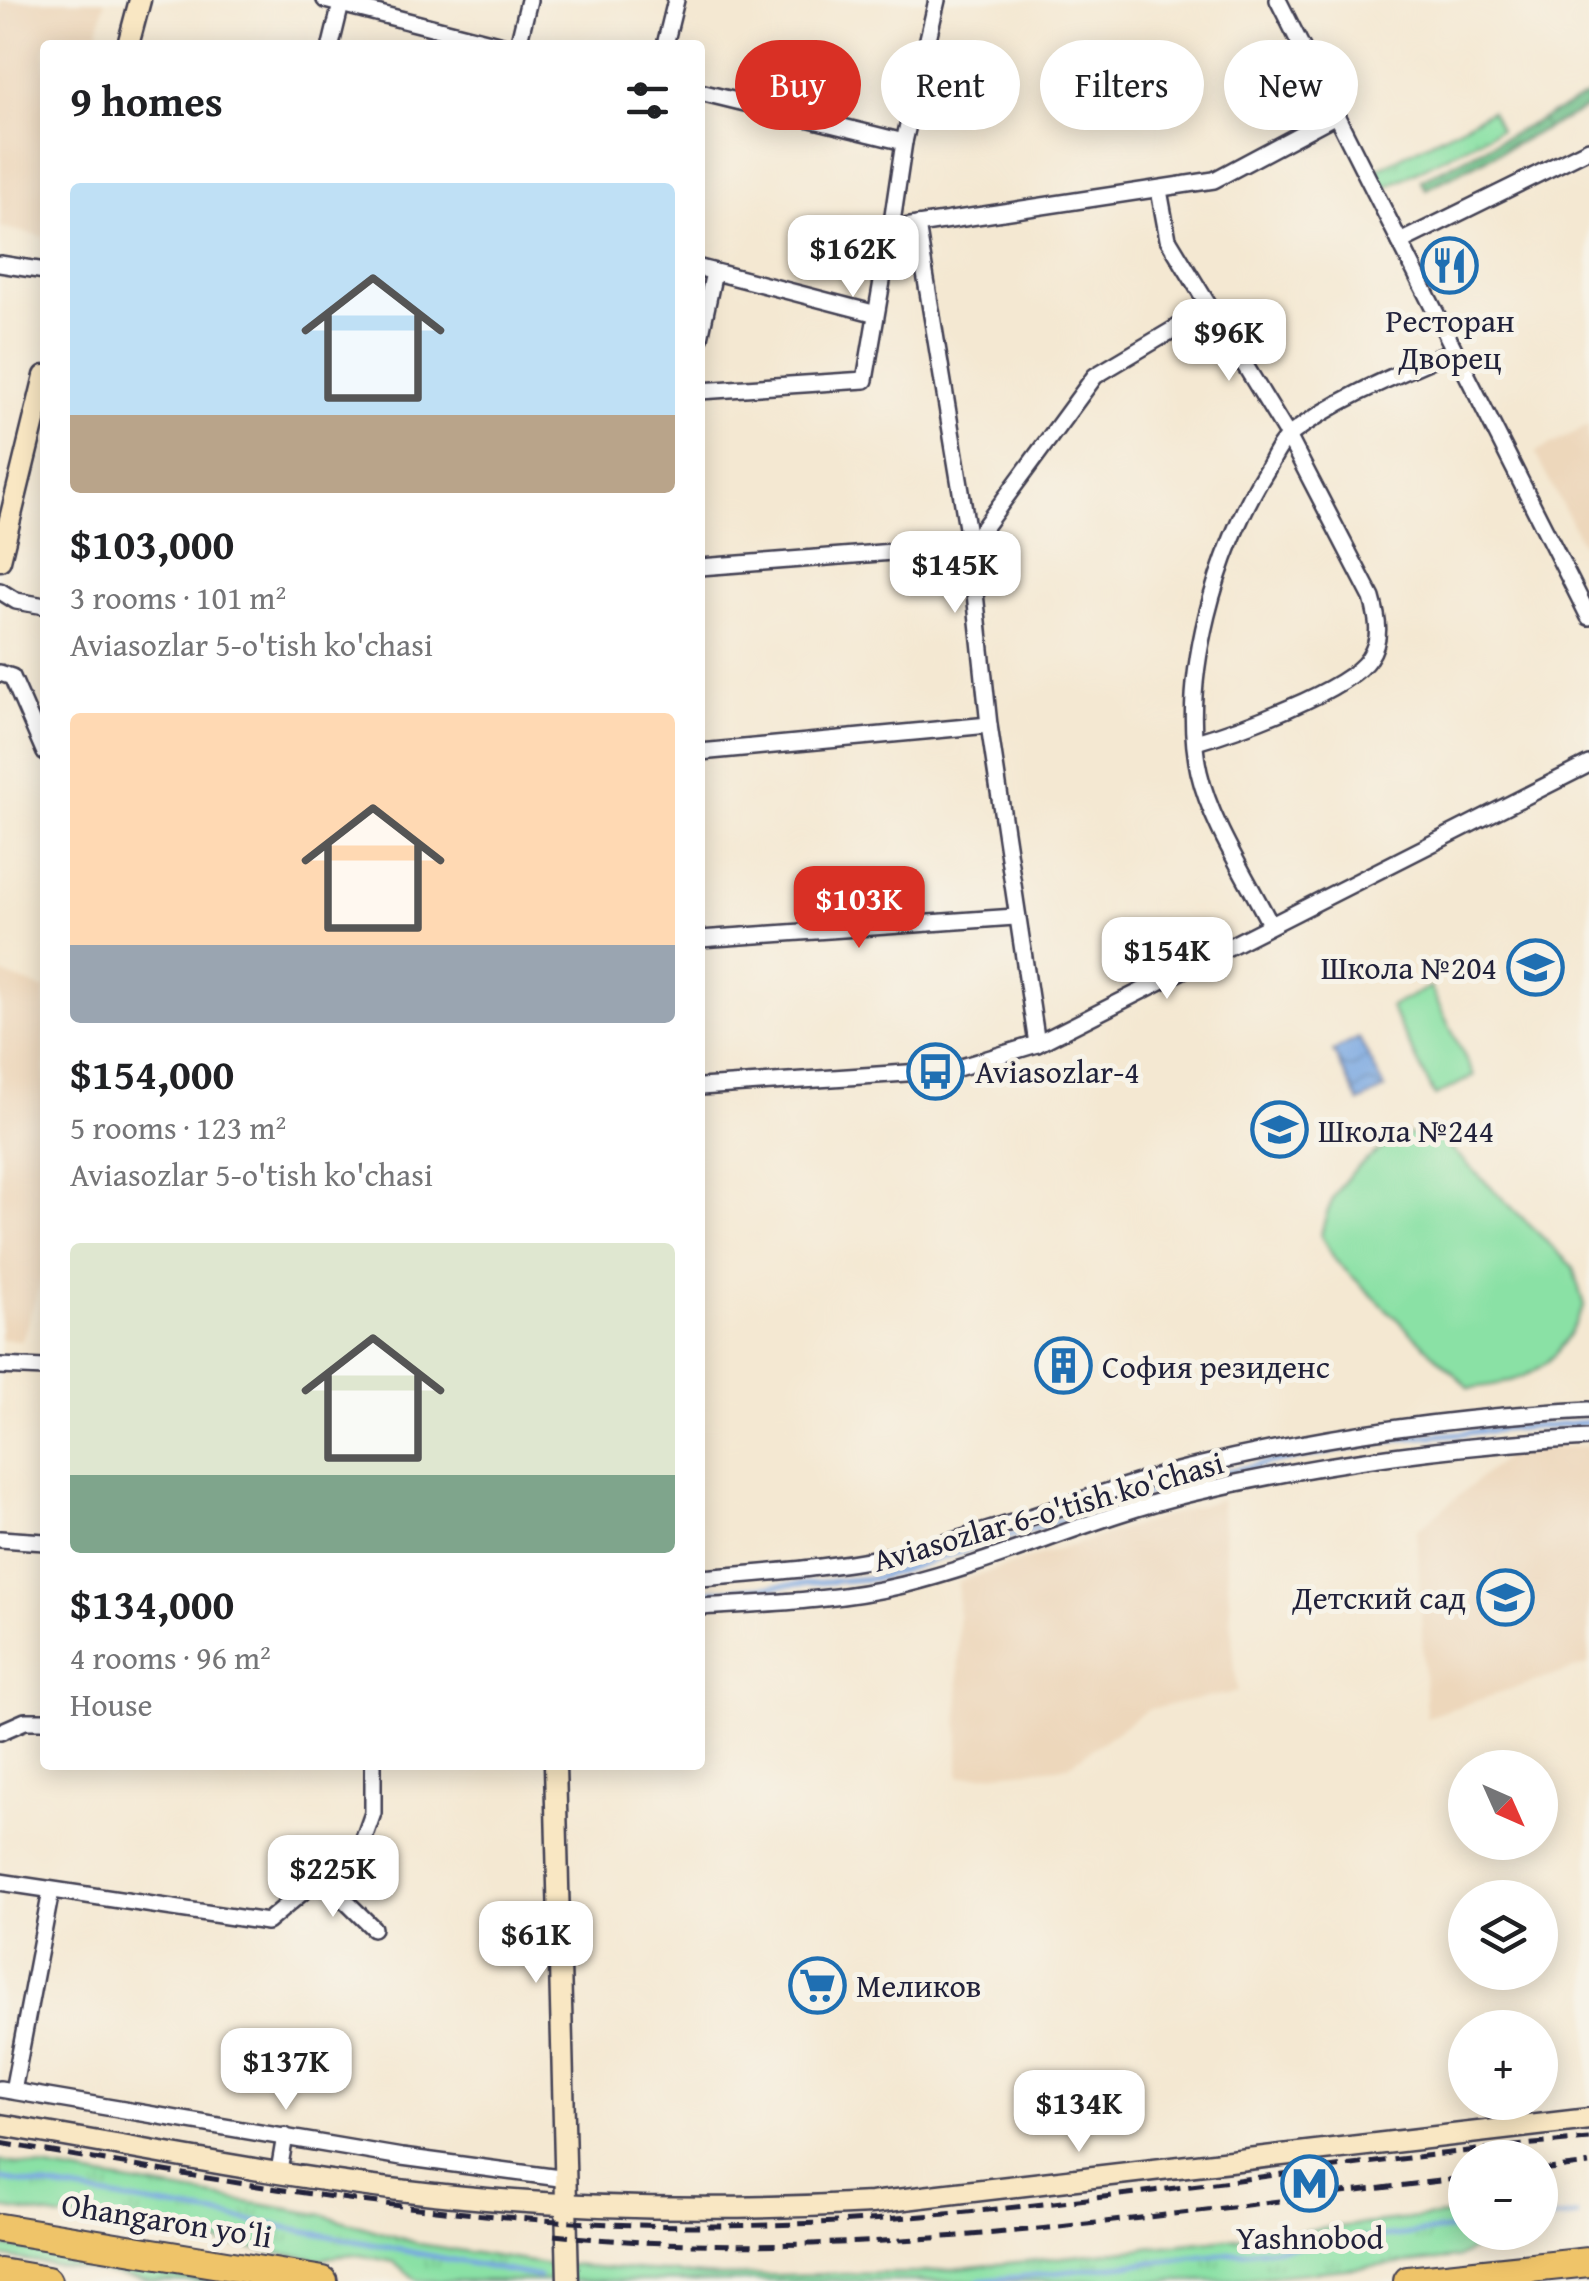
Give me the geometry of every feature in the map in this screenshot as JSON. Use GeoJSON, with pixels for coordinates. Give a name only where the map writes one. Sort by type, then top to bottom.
{"type":"FeatureCollection","features":[{"type":"Feature","properties":{"kind":"highway","name":"Ohangaron yoʻli"},"geometry":{"type":"LineString","coordinates":[[0,2228],[323,2281]]}},
{"type":"Feature","properties":{"kind":"highway"},"geometry":{"type":"LineString","coordinates":[[1408,2281],[1589,2262]]}},
{"type":"Feature","properties":{"kind":"highway"},"geometry":{"type":"LineString","coordinates":[[0,2273],[47,2281]]}},
{"type":"Feature","properties":{"kind":"street"},"geometry":{"type":"LineString","coordinates":[[129,40],[140,0]]}},
{"type":"Feature","properties":{"kind":"street"},"geometry":{"type":"LineString","coordinates":[[519,40],[530,0]]}},
{"type":"Feature","properties":{"kind":"street"},"geometry":{"type":"LineString","coordinates":[[667,40],[676,0]]}},
{"type":"Feature","properties":{"kind":"street"},"geometry":{"type":"LineString","coordinates":[[705,391],[865,380],[904,142],[936,0]]}},
{"type":"Feature","properties":{"kind":"street"},"geometry":{"type":"LineString","coordinates":[[1278,0],[1298,40]]}},
{"type":"Feature","properties":{"kind":"street"},"geometry":{"type":"LineString","coordinates":[[331,40],[333,2],[375,6],[468,40]]}},
{"type":"Feature","properties":{"kind":"street"},"geometry":{"type":"LineString","coordinates":[[705,93],[904,142]]}},
{"type":"Feature","properties":{"kind":"street"},"geometry":{"type":"LineString","coordinates":[[891,229],[1214,180],[1308,130]]}},
{"type":"Feature","properties":{"kind":"street"},"geometry":{"type":"LineString","coordinates":[[1344,130],[1589,617]]}},
{"type":"Feature","properties":{"kind":"street"},"geometry":{"type":"LineString","coordinates":[[1400,242],[1589,149]]}},
{"type":"Feature","properties":{"kind":"street"},"geometry":{"type":"LineString","coordinates":[[1159,190],[1168,239],[1288,436],[1372,598],[1378,619],[1377,640],[1356,673],[1249,727],[1196,742]]}},
{"type":"Feature","properties":{"kind":"street"},"geometry":{"type":"LineString","coordinates":[[917,225],[970,546],[989,725],[1037,1044]]}},
{"type":"Feature","properties":{"kind":"street"},"geometry":{"type":"LineString","coordinates":[[0,264],[40,270]]}},
{"type":"Feature","properties":{"kind":"street"},"geometry":{"type":"LineString","coordinates":[[707,270],[873,313]]}},
{"type":"Feature","properties":{"kind":"street"},"geometry":{"type":"LineString","coordinates":[[705,567],[970,546],[1095,376],[1208,308]]}},
{"type":"Feature","properties":{"kind":"street"},"geometry":{"type":"LineString","coordinates":[[1270,924],[1207,798],[1196,742],[1201,649],[1216,583],[1251,494],[1288,436],[1362,391],[1454,350]]}},
{"type":"Feature","properties":{"kind":"street"},"geometry":{"type":"LineString","coordinates":[[0,560],[40,396]]}},
{"type":"Feature","properties":{"kind":"street"},"geometry":{"type":"LineString","coordinates":[[0,591],[16,601],[40,605]]}},
{"type":"Feature","properties":{"kind":"street"},"geometry":{"type":"LineString","coordinates":[[0,672],[12,676],[40,741]]}},
{"type":"Feature","properties":{"kind":"street"},"geometry":{"type":"LineString","coordinates":[[705,752],[989,725]]}},
{"type":"Feature","properties":{"kind":"street"},"geometry":{"type":"LineString","coordinates":[[705,1087],[951,1070],[1037,1044],[1589,764]]}},
{"type":"Feature","properties":{"kind":"street"},"geometry":{"type":"LineString","coordinates":[[705,939],[1016,918]]}},
{"type":"Feature","properties":{"kind":"street"},"geometry":{"type":"LineString","coordinates":[[0,1366],[40,1368]]}},
{"type":"Feature","properties":{"kind":"street","name":"Aviasozlar 6-o'tish ko'chasi"},"geometry":{"type":"LineString","coordinates":[[705,1578],[861,1578],[903,1585],[1189,1494],[1486,1416],[1589,1410]]}},
{"type":"Feature","properties":{"kind":"street","name":"Aviasozlar 6-o'tish ko'chasi"},"geometry":{"type":"LineString","coordinates":[[705,1605],[861,1578],[924,1549],[1183,1469],[1391,1441],[1482,1444],[1589,1438]]}},
{"type":"Feature","properties":{"kind":"street"},"geometry":{"type":"LineString","coordinates":[[0,1539],[40,1542]]}},
{"type":"Feature","properties":{"kind":"street"},"geometry":{"type":"LineString","coordinates":[[0,1732],[25,1721],[40,1720]]}},
{"type":"Feature","properties":{"kind":"street"},"geometry":{"type":"LineString","coordinates":[[0,1882],[256,1924],[278,1916],[323,1879],[371,1829],[373,1770]]}},
{"type":"Feature","properties":{"kind":"street"},"geometry":{"type":"LineString","coordinates":[[555,1770],[568,2281]]}},
{"type":"Feature","properties":{"kind":"street"},"geometry":{"type":"LineString","coordinates":[[323,1879],[373,1928]]}},
{"type":"Feature","properties":{"kind":"street"},"geometry":{"type":"LineString","coordinates":[[51,1891],[6,2090],[567,2178]]}},
{"type":"Feature","properties":{"kind":"street"},"geometry":{"type":"LineString","coordinates":[[0,2125],[406,2191],[568,2205],[771,2207],[870,2203],[1589,2119]]}},
{"type":"Feature","properties":{"kind":"street"},"geometry":{"type":"LineString","coordinates":[[279,2171],[285,2136]]}},
{"type":"Feature","properties":{"kind":"shaded area"},"geometry":{"type":"Polygon","coordinates":[[[0,0],[105,0],[96,40],[40,40],[40,236],[0,227],[0,0]]]}},
{"type":"Feature","properties":{"kind":"shaded area"},"geometry":{"type":"Polygon","coordinates":[[[1589,425],[1589,557],[1535,453],[1589,425]]]}},
{"type":"Feature","properties":{"kind":"shaded area"},"geometry":{"type":"Polygon","coordinates":[[[0,973],[40,988],[40,1284],[22,1340],[0,1339],[0,973]]]}},
{"type":"Feature","properties":{"kind":"shaded area","name":"Детский сад"},"geometry":{"type":"Polygon","coordinates":[[[1589,1446],[1589,1664],[1426,1717],[1417,1530],[1515,1449],[1589,1446]]]}},
{"type":"Feature","properties":{"kind":"shaded area"},"geometry":{"type":"Polygon","coordinates":[[[1221,1499],[1237,1692],[1148,1709],[1068,1766],[959,1777],[958,1581],[1221,1499]]]}},
{"type":"Feature","properties":{"kind":"green space"},"geometry":{"type":"Polygon","coordinates":[[[1589,95],[1589,107],[1426,189],[1421,180],[1589,95]]]}},
{"type":"Feature","properties":{"kind":"green space"},"geometry":{"type":"Polygon","coordinates":[[[1491,111],[1500,129],[1384,188],[1375,170],[1491,111]]]}},
{"type":"Feature","properties":{"kind":"green space"},"geometry":{"type":"Polygon","coordinates":[[[1430,987],[1474,1076],[1435,1096],[1390,1007],[1430,987]]]}},
{"type":"Feature","properties":{"kind":"green space"},"geometry":{"type":"Polygon","coordinates":[[[1403,1135],[1437,1135],[1573,1267],[1584,1306],[1553,1356],[1527,1375],[1469,1388],[1336,1261],[1321,1236],[1339,1188],[1360,1165],[1403,1135]]]}},
{"type":"Feature","properties":{"kind":"green space"},"geometry":{"type":"Polygon","coordinates":[[[0,2161],[324,2215],[420,2244],[556,2266],[553,2281],[418,2281],[394,2262],[353,2254],[317,2259],[0,2208],[0,2161]]]}},
{"type":"Feature","properties":{"kind":"green space"},"geometry":{"type":"Polygon","coordinates":[[[1448,2215],[1448,2250],[1472,2250],[1458,2258],[1224,2281],[567,2281],[569,2265],[714,2276],[918,2273],[1448,2215]]]}},
{"type":"Feature","properties":{"kind":"green space"},"geometry":{"type":"Polygon","coordinates":[[[0,2245],[218,2281],[154,2281],[0,2256],[0,2245]]]}},
{"type":"Feature","properties":{"kind":"water"},"geometry":{"type":"Polygon","coordinates":[[[1359,1038],[1385,1089],[1359,1102],[1333,1051],[1359,1038]]]}},
{"type":"Feature","properties":{"kind":"waterway"},"geometry":{"type":"LineString","coordinates":[[705,1592],[875,1578],[1211,1474],[1405,1438],[1589,1422]]}},
{"type":"Feature","properties":{"kind":"waterway"},"geometry":{"type":"LineString","coordinates":[[0,2179],[269,2224],[539,2277]]}},
{"type":"Feature","properties":{"kind":"waterway"},"geometry":{"type":"LineString","coordinates":[[1558,2218],[1577,2216]]}},
{"type":"Feature","properties":{"kind":"waterway"},"geometry":{"type":"LineString","coordinates":[[979,2281],[1448,2230]]}},
{"type":"Feature","properties":{"kind":"railway"},"geometry":{"type":"LineString","coordinates":[[0,2143],[432,2210],[606,2224],[693,2226],[806,2224],[1030,2206],[1589,2139]]}},
{"type":"Feature","properties":{"kind":"railway"},"geometry":{"type":"LineString","coordinates":[[1558,2168],[1589,2164]]}},
{"type":"Feature","properties":{"kind":"railway"},"geometry":{"type":"LineString","coordinates":[[554,2235],[782,2245],[896,2240],[1124,2220],[1448,2180]]}},
{"type":"Feature","properties":{"kind":"place","name":"Ресторан Дворец"},"geometry":{"type":"Point","coordinates":[1450,266]}},
{"type":"Feature","properties":{"kind":"place","name":"Школа №204"},"geometry":{"type":"Point","coordinates":[1536,967]}},
{"type":"Feature","properties":{"kind":"place","name":"Aviasozlar-4"},"geometry":{"type":"Point","coordinates":[936,1071]}},
{"type":"Feature","properties":{"kind":"place","name":"Школа №244"},"geometry":{"type":"Point","coordinates":[1279,1130]}},
{"type":"Feature","properties":{"kind":"place","name":"София резиденс"},"geometry":{"type":"Point","coordinates":[1063,1366]}},
{"type":"Feature","properties":{"kind":"place","name":"Детский сад"},"geometry":{"type":"Point","coordinates":[1505,1597]}},
{"type":"Feature","properties":{"kind":"place","name":"Меликов"},"geometry":{"type":"Point","coordinates":[817,1985]}},
{"type":"Feature","properties":{"kind":"place","name":"Yashnobod"},"geometry":{"type":"Point","coordinates":[1310,2183]}}]}
